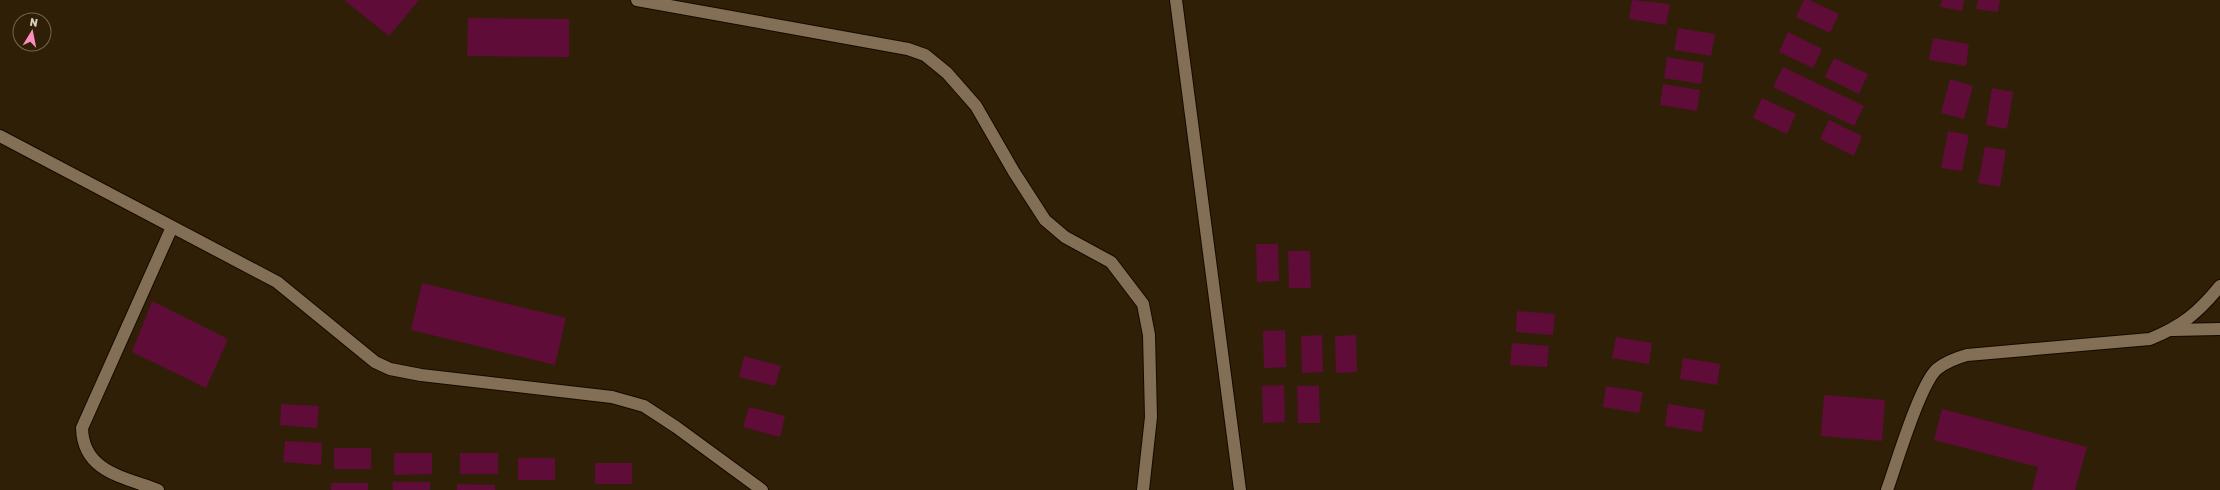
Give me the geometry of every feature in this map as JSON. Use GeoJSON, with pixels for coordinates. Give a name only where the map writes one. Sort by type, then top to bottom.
{"type":"FeatureCollection","features":[{"type":"Feature","properties":{"kind":"street"},"geometry":{"type":"LineString","coordinates":[[637,0],[925,54],[947,73],[976,106],[1014,172],[1045,220],[1066,237],[1111,262],[1143,304],[1149,335],[1151,417],[1143,490]]}},
{"type":"Feature","properties":{"kind":"street"},"geometry":{"type":"LineString","coordinates":[[1176,0],[1240,490]]}},
{"type":"Feature","properties":{"kind":"street"},"geometry":{"type":"LineString","coordinates":[[0,136],[277,282],[375,362],[390,369],[421,375],[612,397],[644,406],[676,427],[762,490]]}},
{"type":"Feature","properties":{"kind":"street"},"geometry":{"type":"LineString","coordinates":[[158,490],[106,470],[95,463],[82,442],[82,428],[172,227]]}},
{"type":"Feature","properties":{"kind":"street"},"geometry":{"type":"LineString","coordinates":[[1887,490],[1920,399],[1929,379],[1936,370],[1952,360],[1967,355],[2150,339],[2172,330],[2201,309],[2220,286]]}},
{"type":"Feature","properties":{"kind":"street"},"geometry":{"type":"LineString","coordinates":[[2172,330],[2220,329]]}},
{"type":"Feature","properties":{"kind":"building"},"geometry":{"type":"Polygon","coordinates":[[[344,0],[419,0],[389,36],[344,0]]]}},
{"type":"Feature","properties":{"kind":"building"},"geometry":{"type":"Polygon","coordinates":[[[1632,0],[1670,4],[1666,25],[1629,19],[1632,0]]]}},
{"type":"Feature","properties":{"kind":"building"},"geometry":{"type":"Polygon","coordinates":[[[1804,0],[1809,0],[1839,14],[1830,33],[1796,17],[1804,0]]]}},
{"type":"Feature","properties":{"kind":"building"},"geometry":{"type":"Polygon","coordinates":[[[1942,0],[1964,0],[1962,11],[1940,7],[1942,0]]]}},
{"type":"Feature","properties":{"kind":"building"},"geometry":{"type":"Polygon","coordinates":[[[1978,0],[2000,0],[1998,12],[1976,9],[1978,0]]]}},
{"type":"Feature","properties":{"kind":"building"},"geometry":{"type":"Polygon","coordinates":[[[468,18],[569,19],[569,57],[467,56],[468,18]]]}},
{"type":"Feature","properties":{"kind":"building"},"geometry":{"type":"Polygon","coordinates":[[[1678,28],[1715,34],[1711,56],[1674,50],[1678,28]]]}},
{"type":"Feature","properties":{"kind":"building"},"geometry":{"type":"Polygon","coordinates":[[[1788,32],[1822,49],[1813,68],[1779,52],[1788,32]]]}},
{"type":"Feature","properties":{"kind":"building"},"geometry":{"type":"Polygon","coordinates":[[[1933,38],[1969,44],[1966,66],[1929,60],[1933,38]]]}},
{"type":"Feature","properties":{"kind":"building"},"geometry":{"type":"Polygon","coordinates":[[[1667,57],[1704,63],[1701,84],[1664,78],[1667,57]]]}},
{"type":"Feature","properties":{"kind":"building"},"geometry":{"type":"Polygon","coordinates":[[[1834,58],[1868,74],[1859,94],[1825,77],[1834,58]]]}},
{"type":"Feature","properties":{"kind":"building"},"geometry":{"type":"Polygon","coordinates":[[[1783,67],[1864,106],[1854,126],[1773,87],[1783,67]]]}},
{"type":"Feature","properties":{"kind":"building"},"geometry":{"type":"Polygon","coordinates":[[[1950,79],[1973,86],[1964,119],[1941,113],[1950,79]]]}},
{"type":"Feature","properties":{"kind":"building"},"geometry":{"type":"Polygon","coordinates":[[[1663,84],[1700,90],[1697,111],[1660,105],[1663,84]]]}},
{"type":"Feature","properties":{"kind":"building"},"geometry":{"type":"Polygon","coordinates":[[[1992,88],[2013,92],[2007,129],[1986,125],[1992,88]]]}},
{"type":"Feature","properties":{"kind":"building"},"geometry":{"type":"Polygon","coordinates":[[[1762,98],[1796,114],[1787,134],[1753,118],[1762,98]]]}},
{"type":"Feature","properties":{"kind":"building"},"geometry":{"type":"Polygon","coordinates":[[[1829,120],[1862,136],[1854,156],[1820,139],[1829,120]]]}},
{"type":"Feature","properties":{"kind":"building"},"geometry":{"type":"Polygon","coordinates":[[[1948,131],[1969,135],[1962,171],[1941,168],[1948,131]]]}},
{"type":"Feature","properties":{"kind":"building"},"geometry":{"type":"Polygon","coordinates":[[[1985,147],[2006,150],[2000,187],[1978,183],[1985,147]]]}},
{"type":"Feature","properties":{"kind":"building"},"geometry":{"type":"Polygon","coordinates":[[[1256,244],[1278,244],[1279,281],[1257,282],[1256,244]]]}},
{"type":"Feature","properties":{"kind":"building"},"geometry":{"type":"Polygon","coordinates":[[[1288,251],[1310,251],[1311,288],[1289,288],[1288,251]]]}},
{"type":"Feature","properties":{"kind":"building"},"geometry":{"type":"Polygon","coordinates":[[[422,283],[566,318],[555,365],[411,330],[422,283]]]}},
{"type":"Feature","properties":{"kind":"building"},"geometry":{"type":"Polygon","coordinates":[[[152,301],[228,339],[206,388],[132,352],[152,301]]]}},
{"type":"Feature","properties":{"kind":"building"},"geometry":{"type":"Polygon","coordinates":[[[1517,311],[1555,314],[1553,335],[1516,332],[1517,311]]]}},
{"type":"Feature","properties":{"kind":"building"},"geometry":{"type":"Polygon","coordinates":[[[1285,330],[1286,367],[1264,368],[1263,331],[1285,330]]]}},
{"type":"Feature","properties":{"kind":"building"},"geometry":{"type":"Polygon","coordinates":[[[1322,335],[1323,372],[1302,373],[1301,336],[1322,335]]]}},
{"type":"Feature","properties":{"kind":"building"},"geometry":{"type":"Polygon","coordinates":[[[1356,335],[1357,372],[1336,373],[1335,336],[1356,335]]]}},
{"type":"Feature","properties":{"kind":"building"},"geometry":{"type":"Polygon","coordinates":[[[1616,337],[1652,343],[1649,364],[1612,358],[1616,337]]]}},
{"type":"Feature","properties":{"kind":"building"},"geometry":{"type":"Polygon","coordinates":[[[1512,343],[1549,346],[1547,367],[1510,365],[1512,343]]]}},
{"type":"Feature","properties":{"kind":"building"},"geometry":{"type":"Polygon","coordinates":[[[744,356],[781,366],[775,386],[739,377],[744,356]]]}},
{"type":"Feature","properties":{"kind":"building"},"geometry":{"type":"Polygon","coordinates":[[[1683,358],[1720,364],[1717,385],[1680,379],[1683,358]]]}},
{"type":"Feature","properties":{"kind":"building"},"geometry":{"type":"Polygon","coordinates":[[[1284,385],[1285,422],[1263,423],[1262,386],[1284,385]]]}},
{"type":"Feature","properties":{"kind":"building"},"geometry":{"type":"Polygon","coordinates":[[[1297,386],[1319,386],[1320,423],[1298,423],[1297,386]]]}},
{"type":"Feature","properties":{"kind":"building"},"geometry":{"type":"Polygon","coordinates":[[[1606,386],[1643,392],[1639,413],[1603,407],[1606,386]]]}},
{"type":"Feature","properties":{"kind":"building"},"geometry":{"type":"Polygon","coordinates":[[[1824,395],[1885,400],[1882,441],[1821,436],[1824,395]]]}},
{"type":"Feature","properties":{"kind":"building"},"geometry":{"type":"Polygon","coordinates":[[[281,404],[319,406],[317,428],[280,425],[281,404]]]}},
{"type":"Feature","properties":{"kind":"building"},"geometry":{"type":"Polygon","coordinates":[[[1668,404],[1705,410],[1702,432],[1665,426],[1668,404]]]}},
{"type":"Feature","properties":{"kind":"building"},"geometry":{"type":"Polygon","coordinates":[[[749,407],[785,416],[780,437],[743,427],[749,407]]]}},
{"type":"Feature","properties":{"kind":"building"},"geometry":{"type":"Polygon","coordinates":[[[1942,409],[2087,447],[2075,490],[2032,490],[2038,467],[1934,440],[1942,409]]]}},
{"type":"Feature","properties":{"kind":"building"},"geometry":{"type":"Polygon","coordinates":[[[285,441],[322,443],[321,465],[283,462],[285,441]]]}},
{"type":"Feature","properties":{"kind":"building"},"geometry":{"type":"Polygon","coordinates":[[[334,448],[371,448],[371,469],[334,469],[334,448]]]}},
{"type":"Feature","properties":{"kind":"building"},"geometry":{"type":"Polygon","coordinates":[[[394,453],[432,453],[432,474],[394,475],[394,453]]]}},
{"type":"Feature","properties":{"kind":"building"},"geometry":{"type":"Polygon","coordinates":[[[460,453],[498,453],[498,474],[460,474],[460,453]]]}},
{"type":"Feature","properties":{"kind":"building"},"geometry":{"type":"Polygon","coordinates":[[[518,458],[555,458],[555,480],[518,480],[518,458]]]}},
{"type":"Feature","properties":{"kind":"building"},"geometry":{"type":"Polygon","coordinates":[[[595,463],[632,463],[632,484],[595,484],[595,463]]]}},
{"type":"Feature","properties":{"kind":"building"},"geometry":{"type":"Polygon","coordinates":[[[392,482],[430,482],[430,490],[393,490],[392,482]]]}},
{"type":"Feature","properties":{"kind":"building"},"geometry":{"type":"Polygon","coordinates":[[[331,483],[368,483],[368,490],[331,490],[331,483]]]}},
{"type":"Feature","properties":{"kind":"building"},"geometry":{"type":"Polygon","coordinates":[[[457,484],[495,485],[495,490],[457,490],[457,484]]]}}]}
